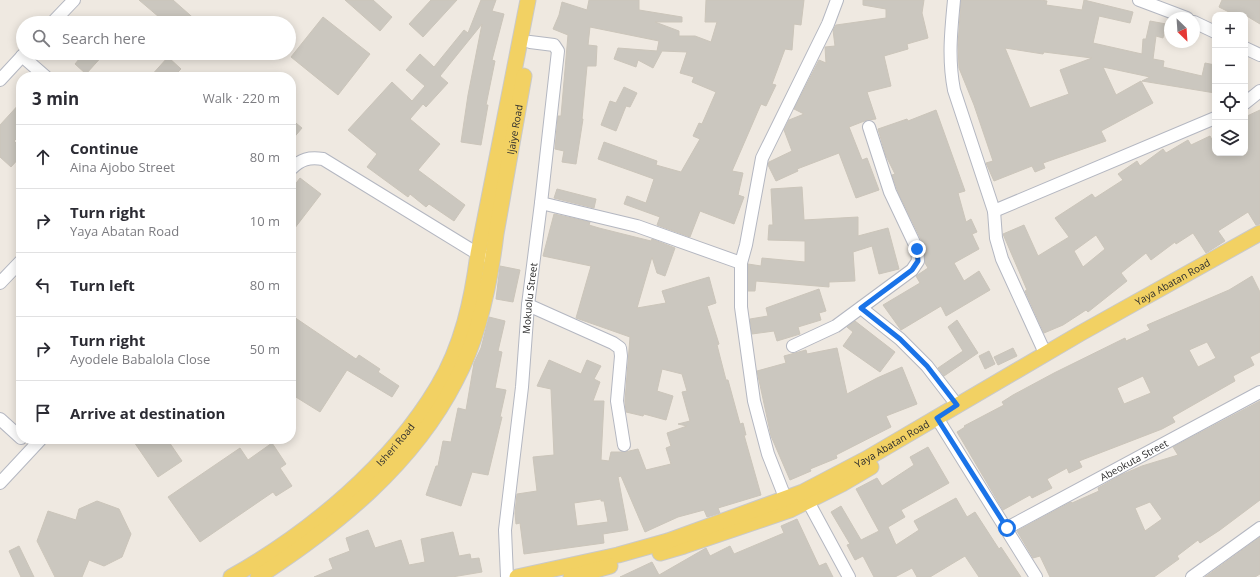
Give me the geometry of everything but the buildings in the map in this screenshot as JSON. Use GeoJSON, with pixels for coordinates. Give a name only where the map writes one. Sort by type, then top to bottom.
{"type":"FeatureCollection","features":[{"type":"Feature","properties":{"kind":"main road","name":"Ijaiye Road"},"geometry":{"type":"LineString","coordinates":[[478,254],[528,0]]}},
{"type":"Feature","properties":{"kind":"main road","name":"Ijaiye Road"},"geometry":{"type":"LineString","coordinates":[[493,258],[537,0]]}},
{"type":"Feature","properties":{"kind":"main road","name":"Yaya Abatan Road"},"geometry":{"type":"LineString","coordinates":[[940,422],[957,405],[1045,353],[1260,233]]}},
{"type":"Feature","properties":{"kind":"main road","name":"Yaya Abatan Road"},"geometry":{"type":"LineString","coordinates":[[571,577],[684,546],[805,497],[1260,244]]}},
{"type":"Feature","properties":{"kind":"main road","name":"Isheri Road"},"geometry":{"type":"LineString","coordinates":[[232,577],[291,539],[331,507],[382,460],[410,430],[439,385],[459,341],[473,295],[478,254]]}},
{"type":"Feature","properties":{"kind":"main road","name":"Isheri Road"},"geometry":{"type":"LineString","coordinates":[[258,577],[299,550],[335,522],[365,496],[413,448],[457,380],[471,346],[493,258]]}},
{"type":"Feature","properties":{"kind":"main road","name":"Yaya Abatan Road"},"geometry":{"type":"LineString","coordinates":[[517,577],[618,555],[788,504]]}},
{"type":"Feature","properties":{"kind":"street"},"geometry":{"type":"LineString","coordinates":[[59,16],[74,0]]}},
{"type":"Feature","properties":{"kind":"street"},"geometry":{"type":"LineString","coordinates":[[788,504],[768,454],[754,401],[741,307],[741,263],[746,245],[762,158],[828,24],[837,0]]}},
{"type":"Feature","properties":{"kind":"street"},"geometry":{"type":"LineString","coordinates":[[954,0],[950,44],[950,71],[954,90],[994,211],[996,238],[1002,259],[1045,353]]}},
{"type":"Feature","properties":{"kind":"street"},"geometry":{"type":"LineString","coordinates":[[1139,0],[1171,12]]}},
{"type":"Feature","properties":{"kind":"street"},"geometry":{"type":"LineString","coordinates":[[1200,25],[1212,31]]}},
{"type":"Feature","properties":{"kind":"street","name":"Mokuolu Street"},"geometry":{"type":"LineString","coordinates":[[507,577],[505,530],[522,387],[528,305],[558,51],[554,45],[530,42]]}},
{"type":"Feature","properties":{"kind":"street"},"geometry":{"type":"LineString","coordinates":[[1248,49],[1260,55]]}},
{"type":"Feature","properties":{"kind":"street"},"geometry":{"type":"LineString","coordinates":[[0,80],[18,60]]}},
{"type":"Feature","properties":{"kind":"street"},"geometry":{"type":"LineString","coordinates":[[30,60],[41,72]]}},
{"type":"Feature","properties":{"kind":"street"},"geometry":{"type":"LineString","coordinates":[[1248,101],[1260,91]]}},
{"type":"Feature","properties":{"kind":"street"},"geometry":{"type":"LineString","coordinates":[[994,211],[1212,119]]}},
{"type":"Feature","properties":{"kind":"street"},"geometry":{"type":"LineString","coordinates":[[793,346],[836,326],[912,270],[918,261],[917,249],[890,192],[869,127]]}},
{"type":"Feature","properties":{"kind":"street"},"geometry":{"type":"LineString","coordinates":[[296,163],[310,157],[323,158],[478,254],[493,258]]}},
{"type":"Feature","properties":{"kind":"street"},"geometry":{"type":"LineString","coordinates":[[541,203],[637,226],[741,263]]}},
{"type":"Feature","properties":{"kind":"street"},"geometry":{"type":"LineString","coordinates":[[0,283],[16,266]]}},
{"type":"Feature","properties":{"kind":"street"},"geometry":{"type":"LineString","coordinates":[[528,305],[620,348],[621,356],[617,401],[624,445]]}},
{"type":"Feature","properties":{"kind":"street"},"geometry":{"type":"LineString","coordinates":[[861,308],[911,350],[927,366],[957,405]]}},
{"type":"Feature","properties":{"kind":"street","name":"Abeokuta Street"},"geometry":{"type":"LineString","coordinates":[[1007,528],[1260,392]]}},
{"type":"Feature","properties":{"kind":"street"},"geometry":{"type":"LineString","coordinates":[[0,418],[16,434]]}},
{"type":"Feature","properties":{"kind":"street"},"geometry":{"type":"LineString","coordinates":[[940,422],[1036,577]]}},
{"type":"Feature","properties":{"kind":"street"},"geometry":{"type":"LineString","coordinates":[[27,444],[32,448]]}},
{"type":"Feature","properties":{"kind":"street"},"geometry":{"type":"LineString","coordinates":[[0,483],[36,444]]}},
{"type":"Feature","properties":{"kind":"street"},"geometry":{"type":"LineString","coordinates":[[805,497],[849,577]]}},
{"type":"Feature","properties":{"kind":"street"},"geometry":{"type":"LineString","coordinates":[[1192,577],[1260,528]]}},
{"type":"Feature","properties":{"kind":"route"},"geometry":{"type":"LineString","coordinates":[[917,249],[918,261],[912,270],[861,308],[900,339],[927,366],[957,405],[937,418],[1007,528]]}}]}
